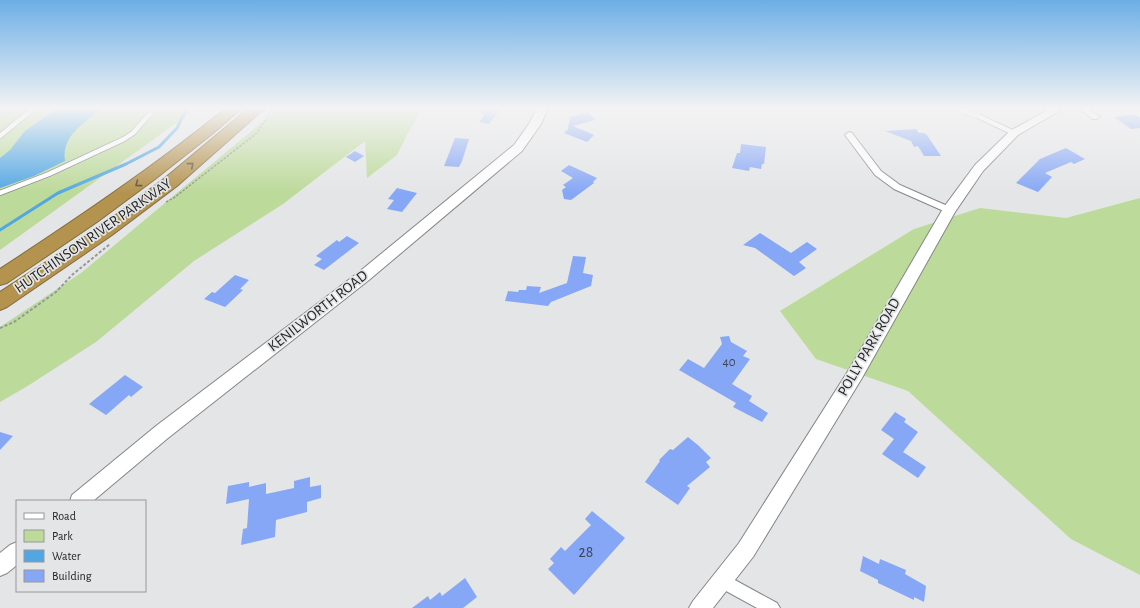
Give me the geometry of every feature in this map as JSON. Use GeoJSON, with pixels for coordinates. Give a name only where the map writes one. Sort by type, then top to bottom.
{"type":"FeatureCollection","features":[{"type":"Feature","properties":{"kind":"highway","name":"HUTCHINSON RIVER PARKWAY"},"geometry":{"type":"LineString","coordinates":[[0,277],[111,204],[200,136]]}},
{"type":"Feature","properties":{"kind":"highway","name":"HUTCHINSON RIVER PARKWAY"},"geometry":{"type":"LineString","coordinates":[[0,302],[106,231],[171,182],[225,136]]}},
{"type":"Feature","properties":{"kind":"street","name":"KENILWORTH ROAD"},"geometry":{"type":"LineString","coordinates":[[80,500],[162,432],[364,276],[518,147],[526,136]]}},
{"type":"Feature","properties":{"kind":"street"},"geometry":{"type":"LineString","coordinates":[[850,136],[878,173],[897,187],[949,210]]}},
{"type":"Feature","properties":{"kind":"street","name":"POLLY PARK ROAD"},"geometry":{"type":"LineString","coordinates":[[700,608],[746,550],[856,373],[949,210],[979,168],[1011,136]]}},
{"type":"Feature","properties":{"kind":"street"},"geometry":{"type":"LineString","coordinates":[[0,566],[16,553]]}},
{"type":"Feature","properties":{"kind":"street"},"geometry":{"type":"LineString","coordinates":[[722,581],[772,608]]}},
{"type":"Feature","properties":{"kind":"lane"},"geometry":{"type":"LineString","coordinates":[[0,193],[49,174],[128,136]]}},
{"type":"Feature","properties":{"kind":"path"},"geometry":{"type":"LineString","coordinates":[[164,203],[175,197],[252,136]]}},
{"type":"Feature","properties":{"kind":"path"},"geometry":{"type":"LineString","coordinates":[[0,328],[14,322],[56,292],[72,275],[112,243]]}},
{"type":"Feature","properties":{"kind":"green space"},"geometry":{"type":"Polygon","coordinates":[[[0,136],[158,136],[0,250],[0,136]]]}},
{"type":"Feature","properties":{"kind":"green space"},"geometry":{"type":"Polygon","coordinates":[[[245,136],[406,136],[397,155],[367,178],[365,141],[283,204],[194,261],[96,342],[0,402],[0,327],[81,273],[245,136]]]}},
{"type":"Feature","properties":{"kind":"green space"},"geometry":{"type":"Polygon","coordinates":[[[1140,198],[1140,575],[1071,539],[908,391],[816,359],[780,311],[914,229],[980,208],[1066,218],[1140,198]]]}},
{"type":"Feature","properties":{"kind":"water"},"geometry":{"type":"Polygon","coordinates":[[[21,136],[71,136],[65,152],[65,161],[34,176],[0,188],[0,158],[10,150],[21,136]]]}},
{"type":"Feature","properties":{"kind":"building"},"geometry":{"type":"Polygon","coordinates":[[[573,136],[593,136],[587,142],[573,136]]]}},
{"type":"Feature","properties":{"kind":"building"},"geometry":{"type":"Polygon","coordinates":[[[899,136],[928,136],[941,156],[924,156],[918,146],[914,147],[911,141],[899,136]]]}},
{"type":"Feature","properties":{"kind":"building"},"geometry":{"type":"Polygon","coordinates":[[[455,138],[469,139],[462,161],[459,167],[444,166],[455,138]]]}},
{"type":"Feature","properties":{"kind":"building"},"geometry":{"type":"Polygon","coordinates":[[[741,144],[766,147],[764,164],[762,164],[761,169],[750,167],[749,171],[732,168],[737,153],[740,153],[741,144]]]}},
{"type":"Feature","properties":{"kind":"building"},"geometry":{"type":"Polygon","coordinates":[[[1066,148],[1085,159],[1074,164],[1071,162],[1045,173],[1052,177],[1038,192],[1016,183],[1040,159],[1066,148]]]}},
{"type":"Feature","properties":{"kind":"building"},"geometry":{"type":"Polygon","coordinates":[[[355,151],[364,156],[355,162],[346,157],[355,151]]]}},
{"type":"Feature","properties":{"kind":"building"},"geometry":{"type":"Polygon","coordinates":[[[569,165],[597,178],[593,182],[594,183],[571,200],[564,199],[562,190],[566,187],[563,185],[573,178],[561,171],[569,165]]]}},
{"type":"Feature","properties":{"kind":"building"},"geometry":{"type":"Polygon","coordinates":[[[397,188],[417,193],[402,212],[387,209],[394,200],[388,199],[397,188]]]}},
{"type":"Feature","properties":{"kind":"building"},"geometry":{"type":"Polygon","coordinates":[[[760,233],[791,253],[807,242],[817,249],[799,262],[806,268],[794,276],[755,248],[743,245],[760,233]]]}},
{"type":"Feature","properties":{"kind":"building"},"geometry":{"type":"Polygon","coordinates":[[[347,236],[359,243],[324,270],[314,265],[322,259],[316,256],[337,240],[339,242],[347,236]]]}},
{"type":"Feature","properties":{"kind":"building"},"geometry":{"type":"Polygon","coordinates":[[[573,256],[586,257],[583,273],[593,275],[591,286],[551,302],[548,306],[505,301],[508,291],[518,292],[519,290],[526,290],[527,286],[541,287],[539,293],[567,283],[573,256]]]}},
{"type":"Feature","properties":{"kind":"building"},"geometry":{"type":"Polygon","coordinates":[[[235,275],[249,280],[240,289],[243,290],[225,307],[204,299],[212,292],[215,293],[235,275]]]}},
{"type":"Feature","properties":{"kind":"building"},"geometry":{"type":"Polygon","coordinates":[[[729,336],[731,342],[747,351],[743,356],[750,359],[732,384],[752,396],[749,401],[768,413],[762,422],[733,407],[736,403],[679,370],[688,359],[704,368],[722,344],[720,337],[729,336]]]}},
{"type":"Feature","properties":{"kind":"building"},"geometry":{"type":"Polygon","coordinates":[[[125,375],[143,387],[131,397],[129,395],[106,415],[89,404],[125,375]]]}},
{"type":"Feature","properties":{"kind":"building"},"geometry":{"type":"Polygon","coordinates":[[[895,412],[906,419],[904,422],[918,432],[903,452],[926,467],[918,478],[882,454],[894,439],[881,430],[895,412]]]}},
{"type":"Feature","properties":{"kind":"building"},"geometry":{"type":"Polygon","coordinates":[[[0,432],[13,436],[0,450],[0,432]]]}},
{"type":"Feature","properties":{"kind":"building"},"geometry":{"type":"Polygon","coordinates":[[[688,437],[711,458],[706,462],[710,467],[687,486],[690,488],[678,505],[645,482],[660,461],[659,460],[670,449],[673,450],[688,437]]]}},
{"type":"Feature","properties":{"kind":"building"},"geometry":{"type":"Polygon","coordinates":[[[310,477],[310,487],[321,485],[321,498],[307,502],[307,512],[276,520],[275,537],[241,545],[243,529],[247,528],[249,499],[226,504],[228,486],[249,482],[249,487],[266,483],[266,494],[294,488],[294,481],[310,477]]]}},
{"type":"Feature","properties":{"kind":"building"},"geometry":{"type":"Polygon","coordinates":[[[592,511],[625,538],[574,595],[548,569],[554,563],[550,559],[561,547],[565,551],[591,525],[585,519],[592,511]]]}},
{"type":"Feature","properties":{"kind":"building"},"geometry":{"type":"Polygon","coordinates":[[[863,556],[879,564],[880,559],[906,570],[905,574],[926,586],[924,602],[914,597],[914,600],[878,583],[878,580],[860,571],[863,556]]]}},
{"type":"Feature","properties":{"kind":"building"},"geometry":{"type":"Polygon","coordinates":[[[465,578],[477,597],[463,608],[412,608],[428,596],[430,600],[440,592],[442,596],[465,578]]]}},
{"type":"Feature","properties":{"kind":"waterway"},"geometry":{"type":"LineString","coordinates":[[0,230],[58,193],[126,164],[159,147],[169,136]]}}]}
